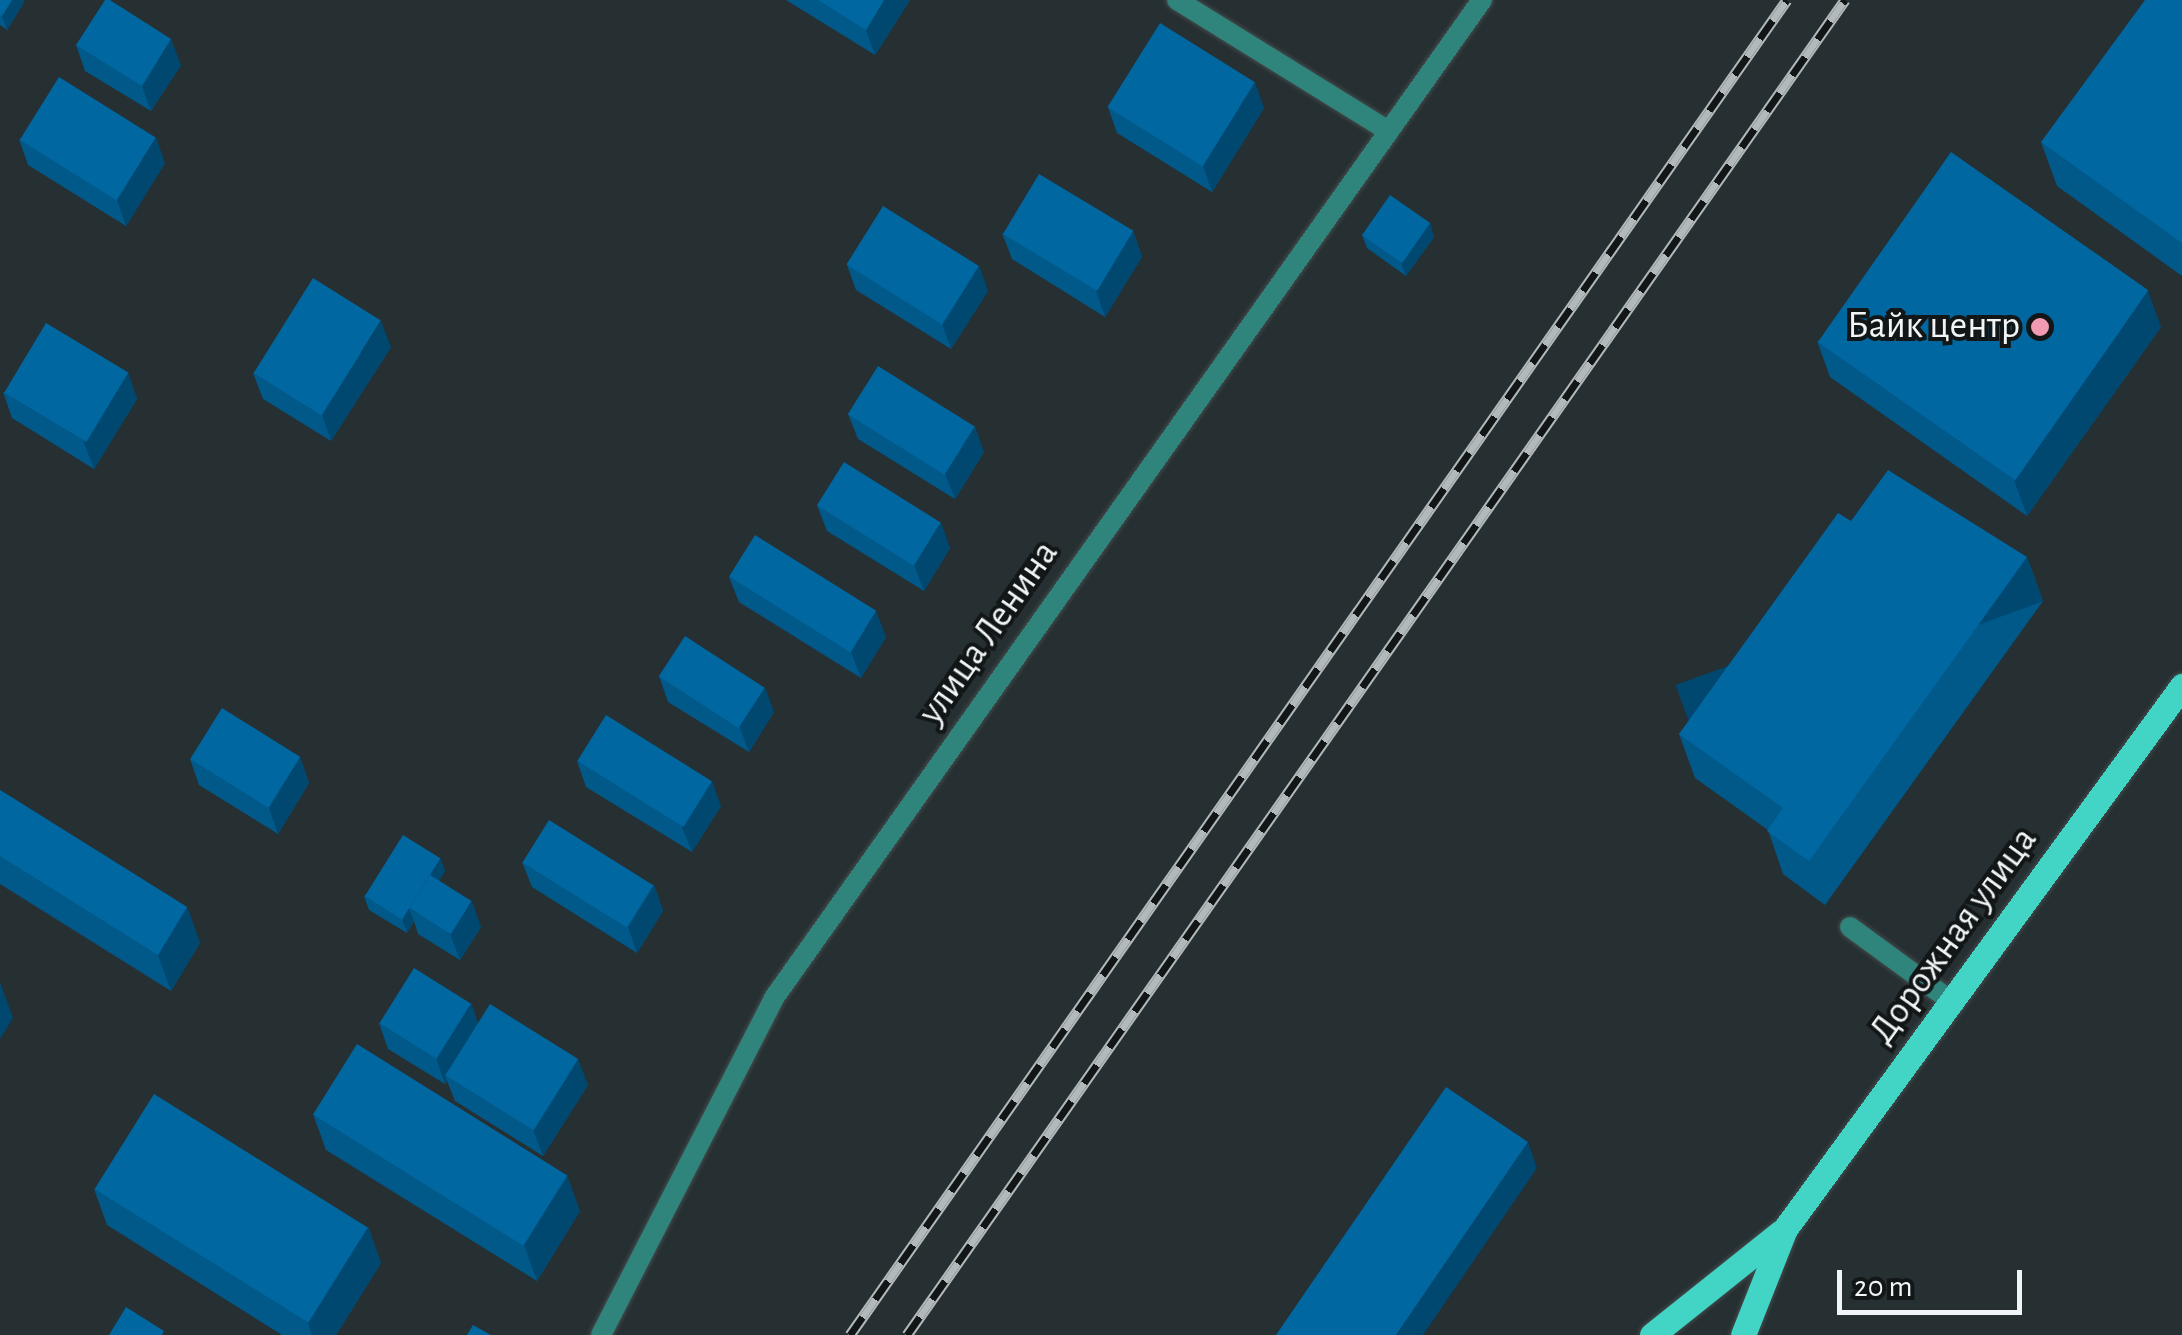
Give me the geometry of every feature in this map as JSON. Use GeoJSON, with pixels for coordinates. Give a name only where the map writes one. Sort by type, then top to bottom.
{"type":"FeatureCollection","features":[{"type":"Feature","properties":{"kind":"main road","name":"Дорожная улица"},"geometry":{"type":"LineString","coordinates":[[1652,1335],[1785,1229],[2182,686]]}},
{"type":"Feature","properties":{"kind":"main road","name":"Дорожная улица"},"geometry":{"type":"LineString","coordinates":[[1743,1335],[1785,1229]]}},
{"type":"Feature","properties":{"kind":"street"},"geometry":{"type":"LineString","coordinates":[[1176,0],[1384,129]]}},
{"type":"Feature","properties":{"kind":"street","name":"улица Ленина"},"geometry":{"type":"LineString","coordinates":[[601,1335],[774,998],[1384,129],[1482,0]]}},
{"type":"Feature","properties":{"kind":"street"},"geometry":{"type":"LineString","coordinates":[[1850,927],[1954,1002]]}},
{"type":"Feature","properties":{"kind":"building"},"geometry":{"type":"Polygon","coordinates":[[[0,0],[12,0],[2,16],[0,15],[0,0]]]}},
{"type":"Feature","properties":{"kind":"building"},"geometry":{"type":"Polygon","coordinates":[[[105,0],[171,39],[142,86],[76,45],[105,0]]]}},
{"type":"Feature","properties":{"kind":"building"},"geometry":{"type":"Polygon","coordinates":[[[818,0],[884,0],[866,30],[818,0]]]}},
{"type":"Feature","properties":{"kind":"building"},"geometry":{"type":"Polygon","coordinates":[[[2145,0],[2182,0],[2182,243],[2041,142],[2145,0]]]}},
{"type":"Feature","properties":{"kind":"building"},"geometry":{"type":"Polygon","coordinates":[[[1160,23],[1255,82],[1203,166],[1108,107],[1160,23]]]}},
{"type":"Feature","properties":{"kind":"building"},"geometry":{"type":"Polygon","coordinates":[[[59,77],[156,137],[116,200],[20,140],[59,77]]]}},
{"type":"Feature","properties":{"kind":"building"},"geometry":{"type":"Polygon","coordinates":[[[1951,152],[2148,290],[2015,480],[1818,342],[1951,152]]]}},
{"type":"Feature","properties":{"kind":"building"},"geometry":{"type":"Polygon","coordinates":[[[1039,174],[1133,231],[1097,291],[1003,234],[1039,174]]]}},
{"type":"Feature","properties":{"kind":"building"},"geometry":{"type":"Polygon","coordinates":[[[1390,195],[1430,223],[1402,263],[1362,235],[1390,195]]]}},
{"type":"Feature","properties":{"kind":"building"},"geometry":{"type":"Polygon","coordinates":[[[883,206],[979,266],[942,324],[846,265],[883,206]]]}},
{"type":"Feature","properties":{"kind":"building"},"geometry":{"type":"Polygon","coordinates":[[[313,278],[381,320],[321,415],[254,373],[313,278]]]}},
{"type":"Feature","properties":{"kind":"building"},"geometry":{"type":"Polygon","coordinates":[[[46,323],[128,372],[87,442],[4,392],[46,323]]]}},
{"type":"Feature","properties":{"kind":"building"},"geometry":{"type":"Polygon","coordinates":[[[878,366],[975,426],[944,475],[848,414],[878,366]]]}},
{"type":"Feature","properties":{"kind":"building"},"geometry":{"type":"Polygon","coordinates":[[[844,462],[941,522],[914,566],[817,505],[844,462]]]}},
{"type":"Feature","properties":{"kind":"building"},"geometry":{"type":"Polygon","coordinates":[[[1888,470],[2027,557],[1809,861],[1767,831],[1783,808],[1679,734],[1838,513],[1851,521],[1888,470]]]}},
{"type":"Feature","properties":{"kind":"building"},"geometry":{"type":"Polygon","coordinates":[[[755,535],[876,611],[850,652],[729,577],[755,535]]]}},
{"type":"Feature","properties":{"kind":"building"},"geometry":{"type":"Polygon","coordinates":[[[685,636],[765,688],[739,728],[659,676],[685,636]]]}},
{"type":"Feature","properties":{"kind":"building"},"geometry":{"type":"Polygon","coordinates":[[[222,708],[300,757],[268,808],[190,759],[222,708]]]}},
{"type":"Feature","properties":{"kind":"building"},"geometry":{"type":"Polygon","coordinates":[[[606,715],[712,781],[683,827],[577,761],[606,715]]]}},
{"type":"Feature","properties":{"kind":"building"},"geometry":{"type":"Polygon","coordinates":[[[0,790],[187,907],[158,955],[0,856],[0,790]]]}},
{"type":"Feature","properties":{"kind":"building"},"geometry":{"type":"Polygon","coordinates":[[[549,820],[653,885],[627,928],[523,862],[549,820]]]}},
{"type":"Feature","properties":{"kind":"building"},"geometry":{"type":"Polygon","coordinates":[[[403,835],[440,858],[402,919],[365,896],[403,835]]]}},
{"type":"Feature","properties":{"kind":"building"},"geometry":{"type":"Polygon","coordinates":[[[430,875],[472,901],[451,934],[409,908],[430,875]]]}},
{"type":"Feature","properties":{"kind":"building"},"geometry":{"type":"Polygon","coordinates":[[[414,968],[471,1004],[436,1059],[380,1023],[414,968]]]}},
{"type":"Feature","properties":{"kind":"building"},"geometry":{"type":"Polygon","coordinates":[[[490,1004],[578,1059],[534,1130],[445,1075],[490,1004]]]}},
{"type":"Feature","properties":{"kind":"building"},"geometry":{"type":"Polygon","coordinates":[[[357,1044],[567,1175],[523,1246],[313,1114],[357,1044]]]}},
{"type":"Feature","properties":{"kind":"building"},"geometry":{"type":"Polygon","coordinates":[[[1446,1087],[1528,1142],[1396,1335],[1276,1335],[1446,1087]]]}},
{"type":"Feature","properties":{"kind":"building"},"geometry":{"type":"Polygon","coordinates":[[[154,1094],[368,1228],[308,1323],[95,1189],[154,1094]]]}},
{"type":"Feature","properties":{"kind":"building"},"geometry":{"type":"Polygon","coordinates":[[[126,1307],[164,1331],[162,1335],[109,1335],[126,1307]]]}},
{"type":"Feature","properties":{"kind":"building"},"geometry":{"type":"Polygon","coordinates":[[[473,1325],[491,1335],[467,1335],[473,1325]]]}},
{"type":"Feature","properties":{"kind":"railway"},"geometry":{"type":"LineString","coordinates":[[850,1335],[1787,0]]}},
{"type":"Feature","properties":{"kind":"railway"},"geometry":{"type":"LineString","coordinates":[[907,1335],[1845,0]]}},
{"type":"Feature","properties":{"kind":"place","name":"Байк центр"},"geometry":{"type":"Point","coordinates":[2040,327]}}]}
